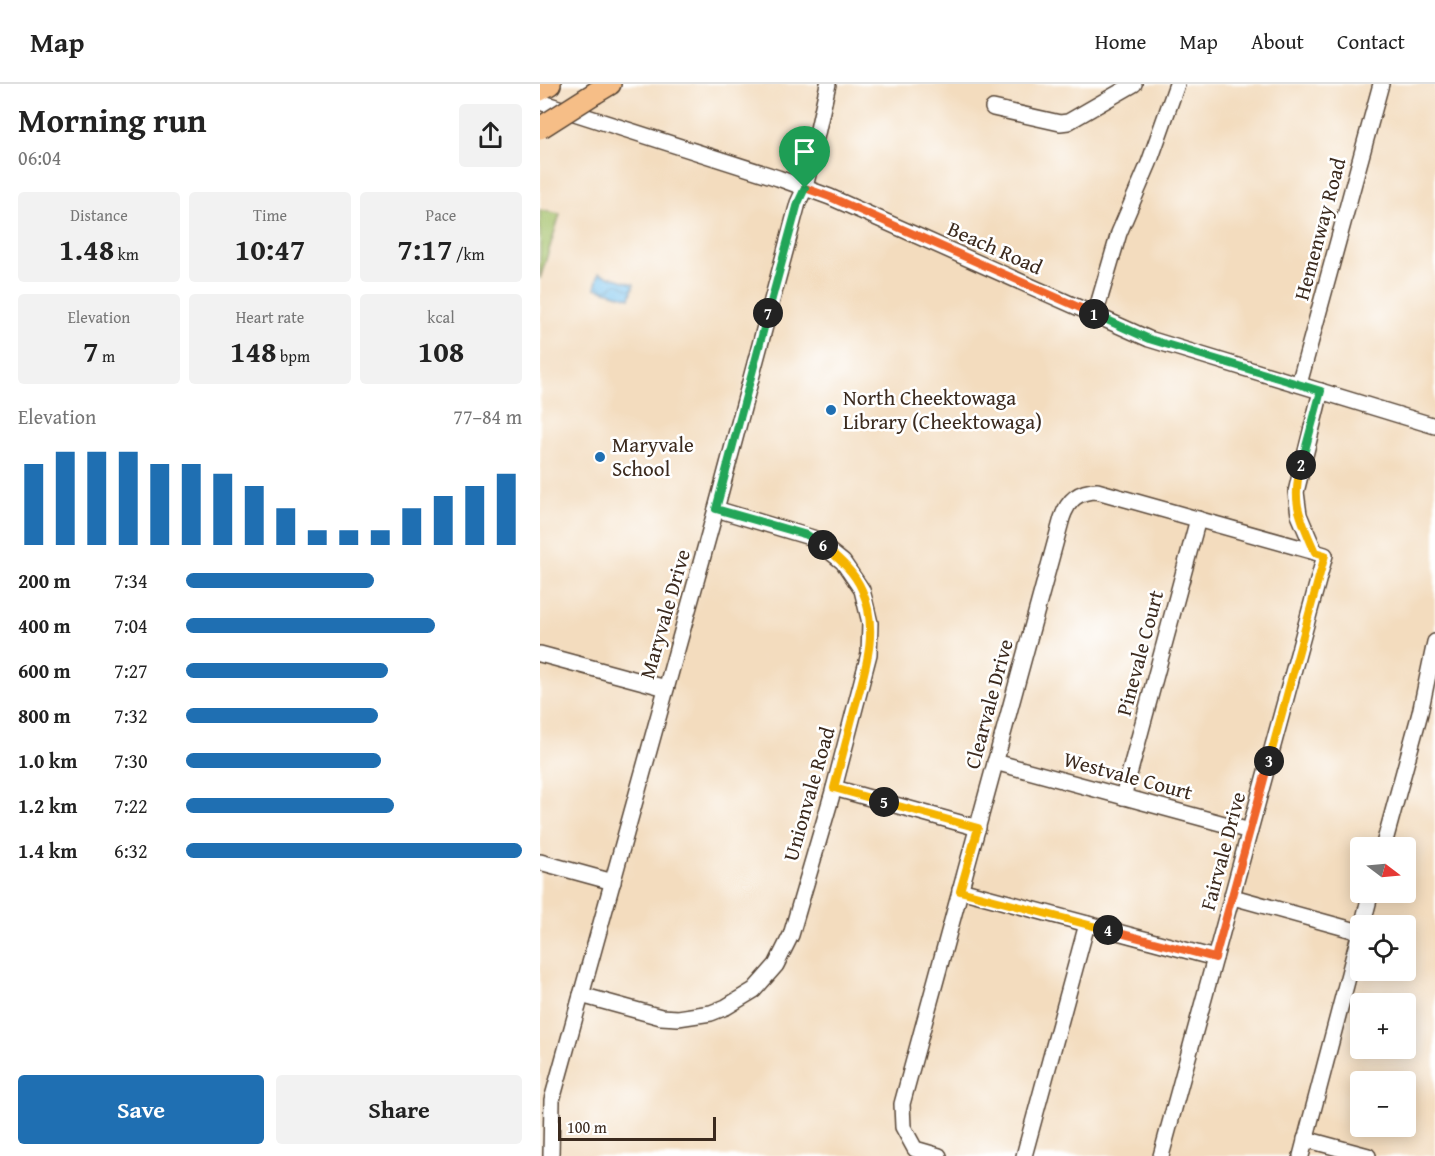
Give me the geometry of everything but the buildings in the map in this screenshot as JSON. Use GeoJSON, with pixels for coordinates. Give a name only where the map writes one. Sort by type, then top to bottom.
{"type":"FeatureCollection","features":[{"type":"Feature","properties":{"kind":"highway"},"geometry":{"type":"LineString","coordinates":[[540,90],[550,84]]}},
{"type":"Feature","properties":{"kind":"highway"},"geometry":{"type":"LineString","coordinates":[[540,128],[602,89]]}},
{"type":"Feature","properties":{"kind":"street","name":"Maryvale Drive"},"geometry":{"type":"LineString","coordinates":[[551,1156],[552,1100],[716,509],[798,203],[805,188],[828,84]]}},
{"type":"Feature","properties":{"kind":"street"},"geometry":{"type":"LineString","coordinates":[[993,108],[1060,123],[1068,122],[1134,84]]}},
{"type":"Feature","properties":{"kind":"street"},"geometry":{"type":"LineString","coordinates":[[1095,315],[1119,233],[1149,163],[1177,84]]}},
{"type":"Feature","properties":{"kind":"street","name":"Hemenway Road"},"geometry":{"type":"LineString","coordinates":[[1299,384],[1381,84]]}},
{"type":"Feature","properties":{"kind":"street","name":"Beach Road"},"geometry":{"type":"LineString","coordinates":[[540,102],[830,197],[1149,339],[1435,426]]}},
{"type":"Feature","properties":{"kind":"street","name":"Fairvale Drive"},"geometry":{"type":"LineString","coordinates":[[1161,1156],[1325,555],[1315,552],[1299,515],[1296,492],[1321,391]]}},
{"type":"Feature","properties":{"kind":"street","name":"Clearvale Drive"},"geometry":{"type":"LineString","coordinates":[[931,1155],[915,1149],[908,1138],[902,1115],[902,1104],[1068,503],[1083,493],[1097,491],[1315,552]]}},
{"type":"Feature","properties":{"kind":"street","name":"Unionvale Road"},"geometry":{"type":"LineString","coordinates":[[581,995],[662,1017],[678,1018],[695,1017],[726,1007],[754,990],[776,965],[791,935],[834,788],[869,654],[870,622],[862,590],[843,562],[813,538],[716,509]]}},
{"type":"Feature","properties":{"kind":"street","name":"Pinevale Court"},"geometry":{"type":"LineString","coordinates":[[1123,797],[1198,519]]}},
{"type":"Feature","properties":{"kind":"street"},"geometry":{"type":"LineString","coordinates":[[1386,837],[1420,713],[1435,642]]}},
{"type":"Feature","properties":{"kind":"street"},"geometry":{"type":"LineString","coordinates":[[540,654],[666,688]]}},
{"type":"Feature","properties":{"kind":"street","name":"Westvale Court"},"geometry":{"type":"LineString","coordinates":[[995,762],[1250,831]]}},
{"type":"Feature","properties":{"kind":"street"},"geometry":{"type":"LineString","coordinates":[[834,788],[978,828]]}},
{"type":"Feature","properties":{"kind":"street"},"geometry":{"type":"LineString","coordinates":[[540,861],[613,882]]}},
{"type":"Feature","properties":{"kind":"street"},"geometry":{"type":"LineString","coordinates":[[960,891],[1215,958]]}},
{"type":"Feature","properties":{"kind":"street"},"geometry":{"type":"LineString","coordinates":[[1233,897],[1350,929]]}},
{"type":"Feature","properties":{"kind":"street"},"geometry":{"type":"LineString","coordinates":[[1024,1156],[1087,924]]}},
{"type":"Feature","properties":{"kind":"street"},"geometry":{"type":"LineString","coordinates":[[1301,1156],[1350,970]]}},
{"type":"Feature","properties":{"kind":"street"},"geometry":{"type":"LineString","coordinates":[[1305,1139],[1368,1156]]}},
{"type":"Feature","properties":{"kind":"green space"},"geometry":{"type":"Polygon","coordinates":[[[540,210],[560,214],[540,279],[540,210]]]}},
{"type":"Feature","properties":{"kind":"water"},"geometry":{"type":"Polygon","coordinates":[[[599,273],[634,284],[630,298],[595,288],[599,273]]]}},
{"type":"Feature","properties":{"kind":"place","name":"North Cheektowaga Library (Cheektowaga)"},"geometry":{"type":"Point","coordinates":[831,410]}},
{"type":"Feature","properties":{"kind":"place","name":"Maryvale School"},"geometry":{"type":"Point","coordinates":[600,457]}},
{"type":"Feature","properties":{"kind":"route"},"geometry":{"type":"LineString","coordinates":[[805,188],[830,197],[1149,339],[1321,391],[1300,470],[1296,500],[1299,515],[1315,552],[1325,555],[1215,958],[960,891],[978,828],[834,788],[871,643],[868,609],[862,590],[843,562],[813,538],[716,509],[798,203],[805,188]]}}]}
